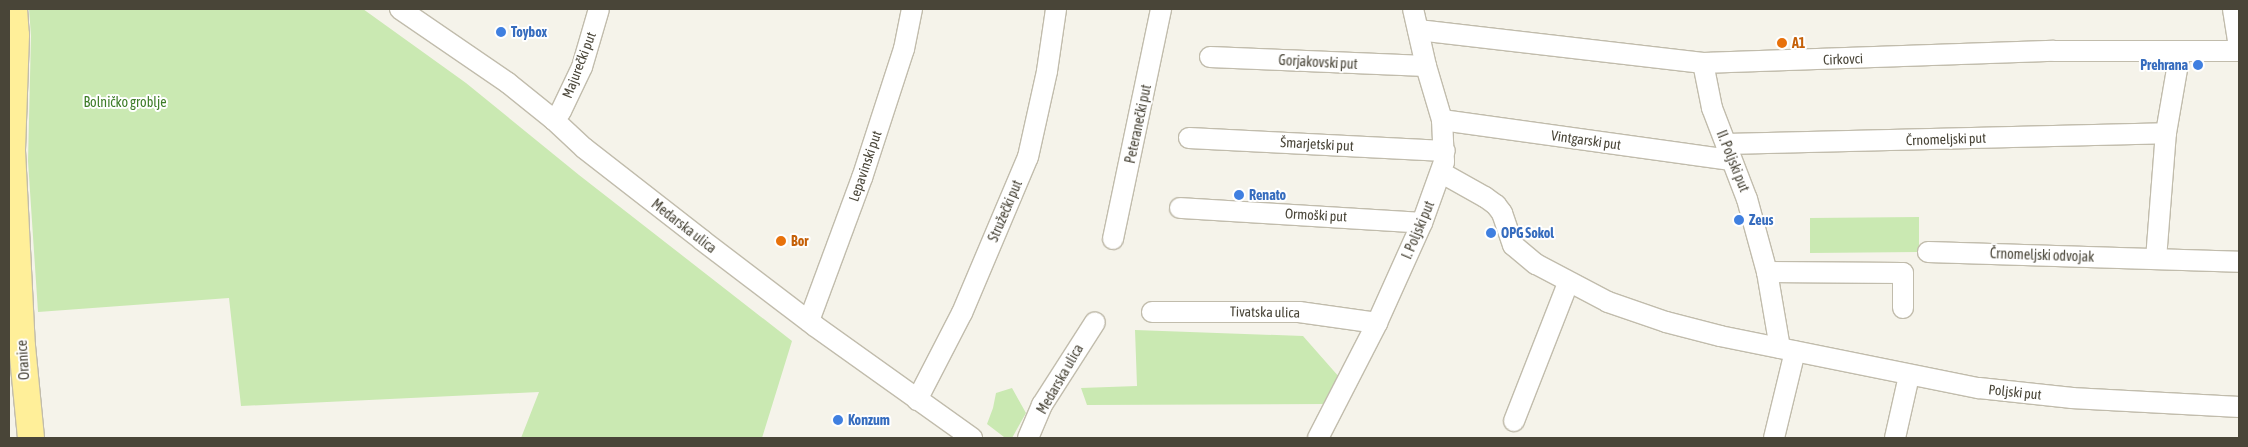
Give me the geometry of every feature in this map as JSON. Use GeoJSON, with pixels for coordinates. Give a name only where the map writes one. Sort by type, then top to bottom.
{"type":"FeatureCollection","features":[{"type":"Feature","properties":{"kind":"main road","name":"Oranice"},"geometry":{"type":"LineString","coordinates":[[14,9],[16,35],[12,72],[12,151],[15,312],[31,438]]}},
{"type":"Feature","properties":{"kind":"street","name":"Medarska ulica"},"geometry":{"type":"LineString","coordinates":[[400,9],[465,52],[554,120],[592,154],[809,321],[972,438]]}},
{"type":"Feature","properties":{"kind":"street","name":"Majurečki put"},"geometry":{"type":"LineString","coordinates":[[554,120],[561,111],[582,67],[599,9]]}},
{"type":"Feature","properties":{"kind":"street","name":"Lepavinski put"},"geometry":{"type":"LineString","coordinates":[[809,321],[868,159],[904,49],[912,9]]}},
{"type":"Feature","properties":{"kind":"street","name":"Stružečki put"},"geometry":{"type":"LineString","coordinates":[[917,400],[962,313],[1028,157],[1047,71],[1056,9]]}},
{"type":"Feature","properties":{"kind":"street","name":"Peteranečki put"},"geometry":{"type":"LineString","coordinates":[[1114,239],[1161,9]]}},
{"type":"Feature","properties":{"kind":"street","name":"I. Poljski put"},"geometry":{"type":"LineString","coordinates":[[1318,438],[1377,323],[1442,173],[1445,150],[1442,120],[1426,66],[1413,9]]}},
{"type":"Feature","properties":{"kind":"street"},"geometry":{"type":"LineString","coordinates":[[2233,9],[2239,49]]}},
{"type":"Feature","properties":{"kind":"street","name":"Cirkovci"},"geometry":{"type":"LineString","coordinates":[[1418,30],[1703,63],[2054,51],[2180,52],[2239,49]]}},
{"type":"Feature","properties":{"kind":"street"},"geometry":{"type":"LineString","coordinates":[[2156,259],[2166,133],[2180,52]]}},
{"type":"Feature","properties":{"kind":"street","name":"Gorjakovski put"},"geometry":{"type":"LineString","coordinates":[[1210,57],[1426,66]]}},
{"type":"Feature","properties":{"kind":"street","name":"II. Poljski put"},"geometry":{"type":"LineString","coordinates":[[1703,63],[1712,108],[1747,199],[1787,350],[1774,438]]}},
{"type":"Feature","properties":{"kind":"street","name":"Vintgarski put"},"geometry":{"type":"LineString","coordinates":[[1442,120],[1728,152]]}},
{"type":"Feature","properties":{"kind":"street","name":"Črnomeljski put"},"geometry":{"type":"LineString","coordinates":[[1728,152],[2166,133]]}},
{"type":"Feature","properties":{"kind":"street","name":"Šmarjetski put"},"geometry":{"type":"LineString","coordinates":[[1189,138],[1445,150]]}},
{"type":"Feature","properties":{"kind":"street"},"geometry":{"type":"LineString","coordinates":[[1442,173],[1496,205],[1502,213],[1509,238],[1519,251],[1568,283],[1608,302],[1666,322],[1787,350]]}},
{"type":"Feature","properties":{"kind":"street","name":"Ormoški put"},"geometry":{"type":"LineString","coordinates":[[1180,208],[1422,222]]}},
{"type":"Feature","properties":{"kind":"street","name":"Črnomeljski odvojak"},"geometry":{"type":"LineString","coordinates":[[1928,252],[2239,262]]}},
{"type":"Feature","properties":{"kind":"street"},"geometry":{"type":"LineString","coordinates":[[1766,272],[1903,273],[1903,308]]}},
{"type":"Feature","properties":{"kind":"street"},"geometry":{"type":"LineString","coordinates":[[1514,421],[1568,283]]}},
{"type":"Feature","properties":{"kind":"street","name":"Tivatska ulica"},"geometry":{"type":"LineString","coordinates":[[1152,312],[1299,312],[1377,323]]}},
{"type":"Feature","properties":{"kind":"street","name":"Medarska ulica"},"geometry":{"type":"LineString","coordinates":[[1028,438],[1042,405],[1095,322]]}},
{"type":"Feature","properties":{"kind":"street","name":"Poljski put"},"geometry":{"type":"LineString","coordinates":[[1787,350],[1909,376],[1979,388],[2053,396],[2239,407]]}},
{"type":"Feature","properties":{"kind":"street"},"geometry":{"type":"LineString","coordinates":[[1895,438],[1909,376]]}},
{"type":"Feature","properties":{"kind":"green space","name":"Bolničko groblje"},"geometry":{"type":"Polygon","coordinates":[[[29,9],[363,9],[466,83],[579,175],[792,341],[762,438],[521,438],[539,392],[241,406],[229,298],[38,312],[28,161],[31,36],[29,9]]]}},
{"type":"Feature","properties":{"kind":"green space"},"geometry":{"type":"Polygon","coordinates":[[[1919,217],[1919,252],[1810,253],[1810,218],[1919,217]]]}},
{"type":"Feature","properties":{"kind":"green space"},"geometry":{"type":"Polygon","coordinates":[[[1135,330],[1303,336],[1340,378],[1327,404],[1087,405],[1081,388],[1137,386],[1135,330]]]}},
{"type":"Feature","properties":{"kind":"green space"},"geometry":{"type":"Polygon","coordinates":[[[1012,388],[1026,413],[1012,438],[1004,437],[987,424],[996,393],[1012,388]]]}},
{"type":"Feature","properties":{"kind":"place","name":"Toybox"},"geometry":{"type":"Point","coordinates":[501,32]}},
{"type":"Feature","properties":{"kind":"place","name":"A1"},"geometry":{"type":"Point","coordinates":[1782,43]}},
{"type":"Feature","properties":{"kind":"place","name":"Prehrana"},"geometry":{"type":"Point","coordinates":[2198,65]}},
{"type":"Feature","properties":{"kind":"place","name":"Renato"},"geometry":{"type":"Point","coordinates":[1239,195]}},
{"type":"Feature","properties":{"kind":"place","name":"Zeus"},"geometry":{"type":"Point","coordinates":[1739,220]}},
{"type":"Feature","properties":{"kind":"place","name":"OPG Sokol"},"geometry":{"type":"Point","coordinates":[1491,233]}},
{"type":"Feature","properties":{"kind":"place","name":"Bor"},"geometry":{"type":"Point","coordinates":[781,241]}},
{"type":"Feature","properties":{"kind":"place","name":"Konzum"},"geometry":{"type":"Point","coordinates":[838,420]}}]}
